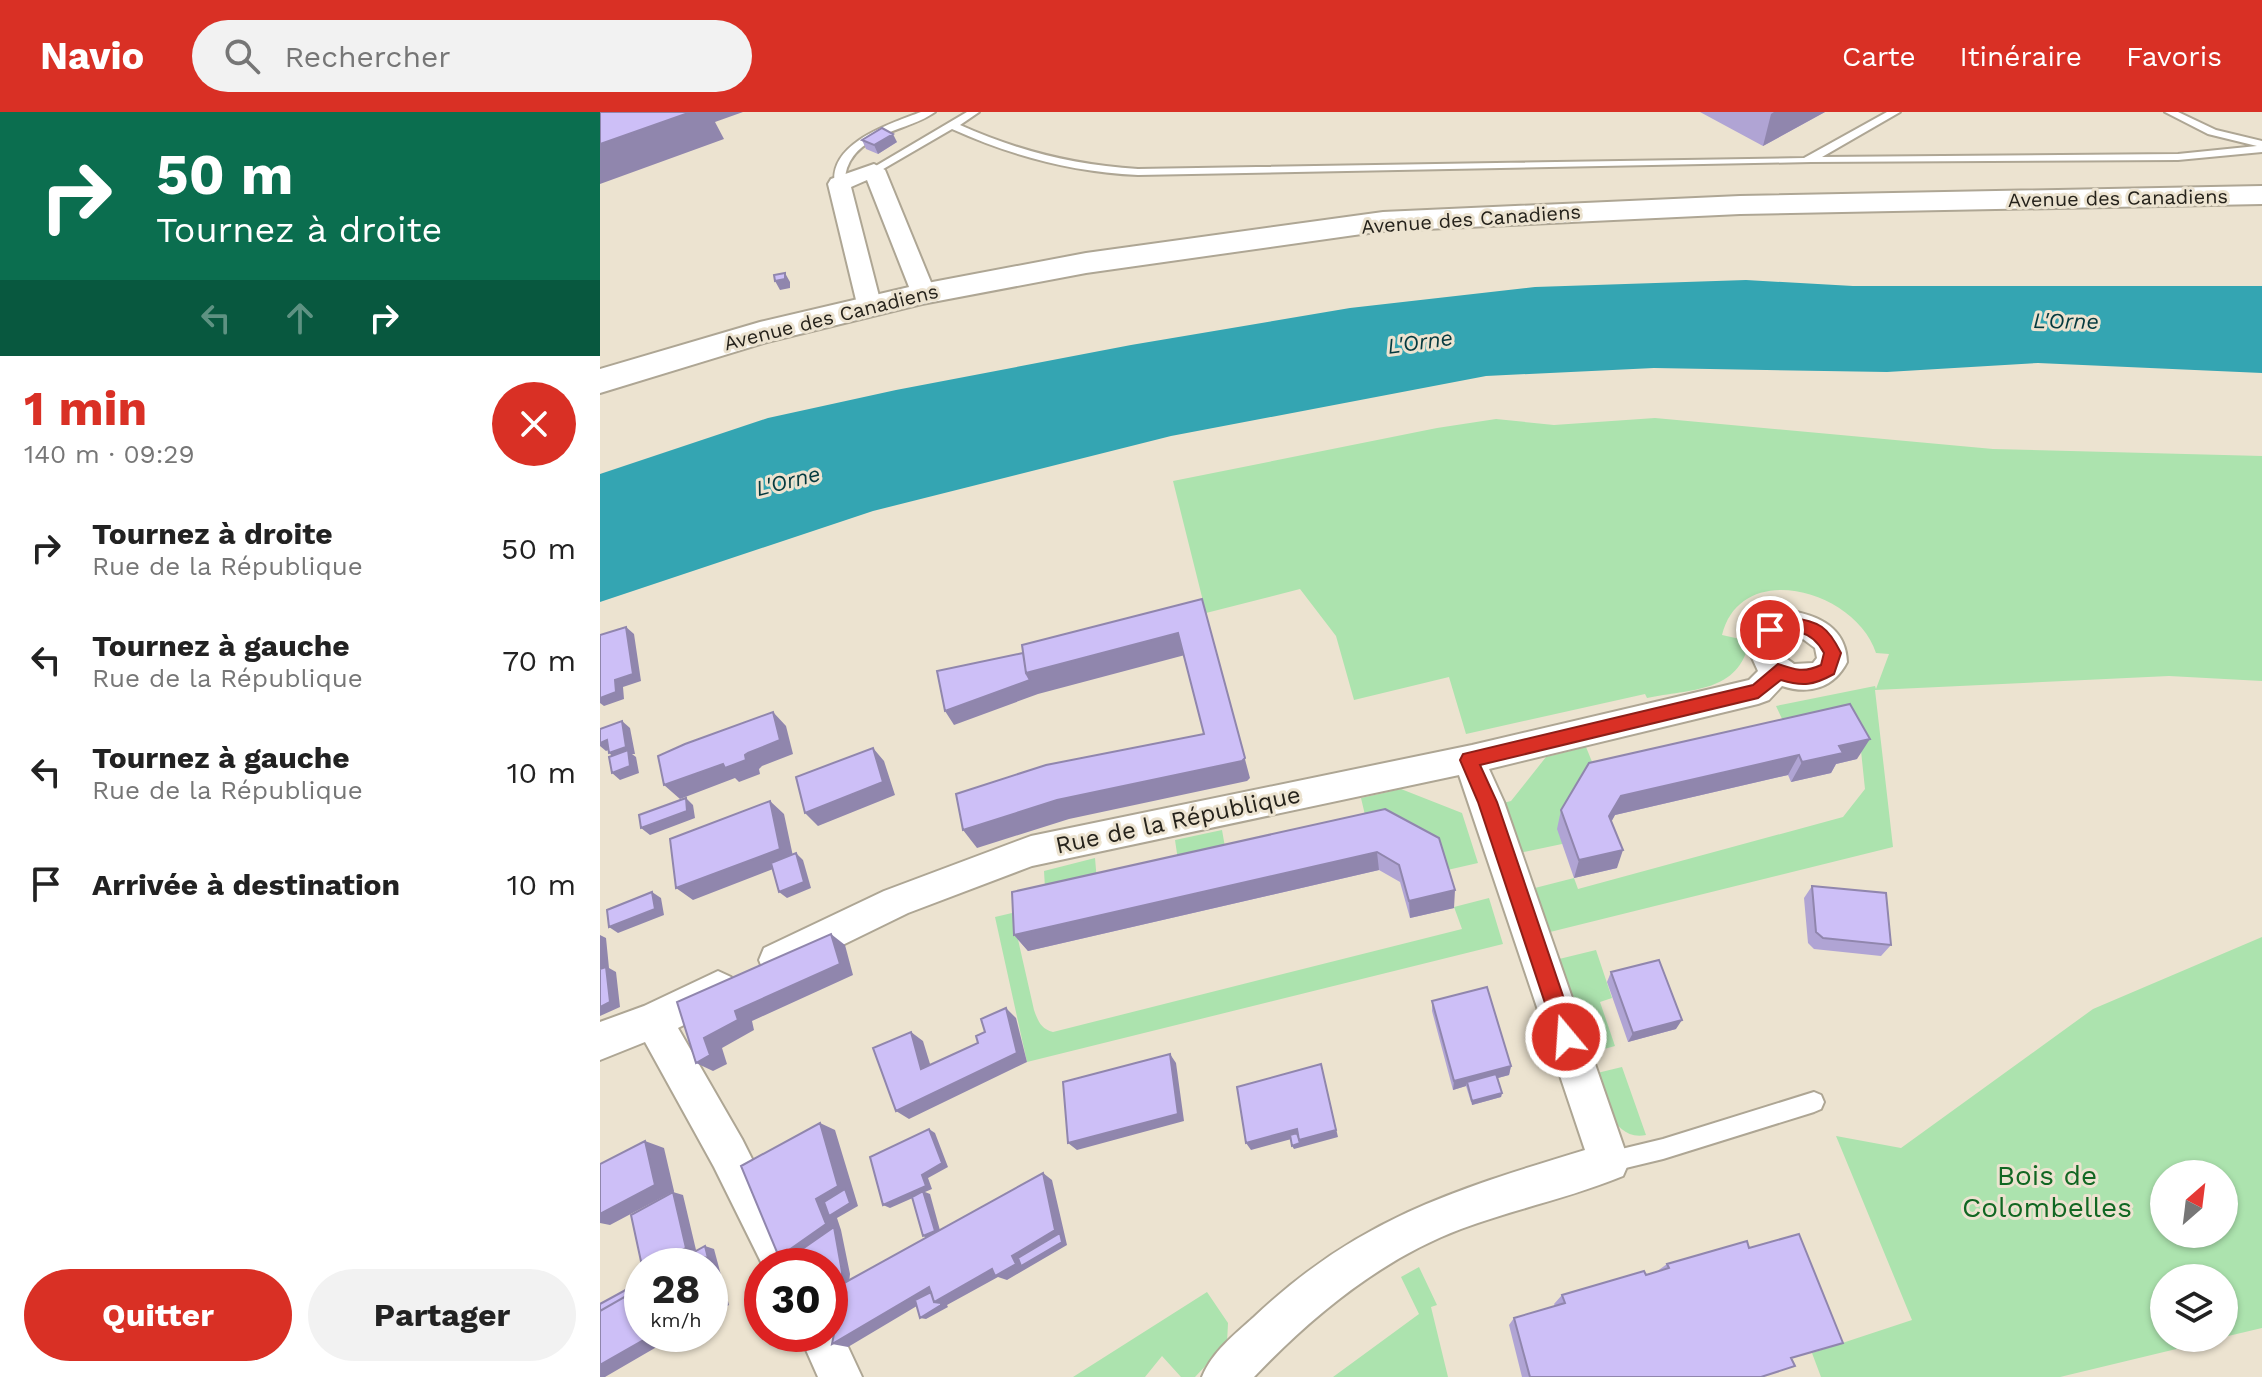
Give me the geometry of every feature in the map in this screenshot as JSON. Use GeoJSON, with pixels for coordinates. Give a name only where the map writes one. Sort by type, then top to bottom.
{"type":"FeatureCollection","features":[{"type":"Feature","properties":{"kind":"street"},"geometry":{"type":"LineString","coordinates":[[869,304],[839,184],[874,170],[923,292]]}},
{"type":"Feature","properties":{"kind":"street","name":"Avenue des Canadiens"},"geometry":{"type":"LineString","coordinates":[[600,381],[869,304],[923,292],[1137,254],[1423,218],[1681,208],[2262,195]]}},
{"type":"Feature","properties":{"kind":"street"},"geometry":{"type":"LineString","coordinates":[[600,372],[635,369]]}},
{"type":"Feature","properties":{"kind":"street","name":"Rue de la République"},"geometry":{"type":"LineString","coordinates":[[600,1041],[653,1021],[896,902],[1031,851],[1469,760],[1758,691],[1778,671]]}},
{"type":"Feature","properties":{"kind":"street"},"geometry":{"type":"LineString","coordinates":[[1224,1377],[1262,1336],[1320,1287],[1392,1240],[1456,1211],[1609,1162],[1487,802],[1469,760]]}},
{"type":"Feature","properties":{"kind":"street"},"geometry":{"type":"LineString","coordinates":[[653,1021],[728,1153],[776,1248]]}},
{"type":"Feature","properties":{"kind":"street"},"geometry":{"type":"LineString","coordinates":[[828,1352],[840,1377]]}},
{"type":"Feature","properties":{"kind":"lane"},"geometry":{"type":"LineString","coordinates":[[839,184],[842,166],[852,153],[902,123],[930,112]]}},
{"type":"Feature","properties":{"kind":"lane"},"geometry":{"type":"LineString","coordinates":[[874,170],[974,112]]}},
{"type":"Feature","properties":{"kind":"lane"},"geometry":{"type":"LineString","coordinates":[[1806,161],[1895,112]]}},
{"type":"Feature","properties":{"kind":"lane"},"geometry":{"type":"LineString","coordinates":[[2170,112],[2212,132],[2262,147]]}},
{"type":"Feature","properties":{"kind":"lane"},"geometry":{"type":"LineString","coordinates":[[952,125],[989,144],[1027,156],[1098,171],[2178,157],[2262,147]]}},
{"type":"Feature","properties":{"kind":"lane"},"geometry":{"type":"LineString","coordinates":[[1609,1162],[1663,1149],[1814,1102]]}},
{"type":"Feature","properties":{"kind":"green space"},"geometry":{"type":"Polygon","coordinates":[[[1655,418],[1993,449],[2262,456],[2262,681],[2169,676],[1875,690],[1893,847],[1546,933],[1531,889],[1574,878],[1578,889],[1843,817],[1865,789],[1858,722],[1790,736],[1776,706],[1875,686],[1876,689],[1889,654],[1876,653],[1864,631],[1846,613],[1823,599],[1799,592],[1774,590],[1751,596],[1733,611],[1722,635],[1749,641],[1744,658],[1724,680],[1696,690],[1647,698],[1645,694],[1466,734],[1449,677],[1354,700],[1336,636],[1300,589],[1206,613],[1173,481],[1496,419],[1554,425],[1655,418]]]}},
{"type":"Feature","properties":{"kind":"green space"},"geometry":{"type":"Polygon","coordinates":[[[1586,747],[1599,779],[1562,844],[1519,853],[1503,803],[1511,801],[1546,757],[1586,747]]]}},
{"type":"Feature","properties":{"kind":"green space"},"geometry":{"type":"Polygon","coordinates":[[[1401,789],[1462,813],[1478,863],[1443,871],[1369,832],[1361,798],[1401,789]]]}},
{"type":"Feature","properties":{"kind":"green space"},"geometry":{"type":"Polygon","coordinates":[[[1222,830],[1228,864],[1180,874],[1175,840],[1222,830]]]}},
{"type":"Feature","properties":{"kind":"green space"},"geometry":{"type":"Polygon","coordinates":[[[1095,858],[1098,893],[1046,905],[1044,871],[1095,858]]]}},
{"type":"Feature","properties":{"kind":"green space"},"geometry":{"type":"Polygon","coordinates":[[[1489,898],[1503,944],[1027,1062],[995,917],[1012,913],[1034,1010],[1040,1024],[1053,1032],[1462,929],[1454,907],[1489,898]]]}},
{"type":"Feature","properties":{"kind":"green space","name":"Bois de Colombelles"},"geometry":{"type":"Polygon","coordinates":[[[2262,937],[2262,1328],[2238,1334],[2238,1264],[2150,1264],[2150,1352],[2164,1352],[2060,1377],[1821,1377],[1812,1353],[1912,1320],[1836,1136],[1901,1148],[2093,1009],[2262,937]]]}},
{"type":"Feature","properties":{"kind":"green space"},"geometry":{"type":"Polygon","coordinates":[[[1596,950],[1612,998],[1600,1002],[1615,1046],[1586,1054],[1555,960],[1596,950]]]}},
{"type":"Feature","properties":{"kind":"green space"},"geometry":{"type":"Polygon","coordinates":[[[1622,1067],[1646,1135],[1625,1132],[1617,1125],[1593,1074],[1622,1067]]]}},
{"type":"Feature","properties":{"kind":"green space"},"geometry":{"type":"Polygon","coordinates":[[[1419,1267],[1437,1305],[1431,1307],[1448,1377],[1333,1377],[1419,1314],[1401,1277],[1419,1267]]]}},
{"type":"Feature","properties":{"kind":"green space"},"geometry":{"type":"Polygon","coordinates":[[[1207,1292],[1228,1323],[1227,1343],[1195,1377],[1181,1377],[1162,1356],[1145,1377],[1073,1377],[1207,1292]]]}},
{"type":"Feature","properties":{"kind":"water","name":"L'Orne"},"geometry":{"type":"Polygon","coordinates":[[[1746,280],[1853,286],[2262,286],[2262,373],[2038,363],[1887,372],[1654,368],[1486,376],[1171,436],[873,511],[600,602],[600,474],[768,418],[1131,345],[1350,308],[1535,287],[1746,280]]]}},
{"type":"Feature","properties":{"kind":"building"},"geometry":{"type":"Polygon","coordinates":[[[600,112],[691,112],[600,144],[600,112]]]}},
{"type":"Feature","properties":{"kind":"building"},"geometry":{"type":"Polygon","coordinates":[[[882,128],[893,134],[874,145],[862,140],[882,128]]]}},
{"type":"Feature","properties":{"kind":"building"},"geometry":{"type":"Polygon","coordinates":[[[785,273],[785,279],[775,281],[774,275],[785,273]]]}},
{"type":"Feature","properties":{"kind":"building"},"geometry":{"type":"Polygon","coordinates":[[[1202,599],[1245,758],[1242,761],[1057,800],[963,830],[956,794],[1046,765],[1204,734],[1178,633],[1026,673],[1022,645],[1202,599]]]}},
{"type":"Feature","properties":{"kind":"building"},"geometry":{"type":"Polygon","coordinates":[[[626,627],[633,674],[615,680],[616,692],[600,698],[600,635],[626,627]]]}},
{"type":"Feature","properties":{"kind":"building"},"geometry":{"type":"Polygon","coordinates":[[[1023,653],[1030,680],[945,711],[937,671],[1023,653]]]}},
{"type":"Feature","properties":{"kind":"building"},"geometry":{"type":"Polygon","coordinates":[[[1850,704],[1870,739],[1839,746],[1843,753],[1802,762],[1799,755],[1621,796],[1609,816],[1623,850],[1579,860],[1561,810],[1589,763],[1850,704]]]}},
{"type":"Feature","properties":{"kind":"building"},"geometry":{"type":"Polygon","coordinates":[[[773,712],[780,740],[748,753],[746,760],[725,768],[723,764],[664,785],[658,756],[773,712]]]}},
{"type":"Feature","properties":{"kind":"building"},"geometry":{"type":"Polygon","coordinates":[[[622,721],[626,747],[609,753],[607,740],[600,743],[600,729],[622,721]]]}},
{"type":"Feature","properties":{"kind":"building"},"geometry":{"type":"Polygon","coordinates":[[[873,748],[883,782],[805,813],[796,777],[873,748]]]}},
{"type":"Feature","properties":{"kind":"building"},"geometry":{"type":"Polygon","coordinates":[[[628,750],[630,766],[612,773],[609,757],[628,750]]]}},
{"type":"Feature","properties":{"kind":"building"},"geometry":{"type":"Polygon","coordinates":[[[686,798],[687,811],[641,828],[639,815],[686,798]]]}},
{"type":"Feature","properties":{"kind":"building"},"geometry":{"type":"Polygon","coordinates":[[[770,801],[780,849],[676,888],[670,839],[770,801]]]}},
{"type":"Feature","properties":{"kind":"building"},"geometry":{"type":"Polygon","coordinates":[[[1385,809],[1439,838],[1455,890],[1409,901],[1399,865],[1377,852],[1014,935],[1012,892],[1385,809]]]}},
{"type":"Feature","properties":{"kind":"building"},"geometry":{"type":"Polygon","coordinates":[[[796,853],[804,882],[779,892],[771,863],[796,853]]]}},
{"type":"Feature","properties":{"kind":"building"},"geometry":{"type":"Polygon","coordinates":[[[1812,886],[1886,893],[1891,945],[1823,938],[1816,932],[1812,886]]]}},
{"type":"Feature","properties":{"kind":"building"},"geometry":{"type":"Polygon","coordinates":[[[652,892],[655,909],[609,927],[607,910],[652,892]]]}},
{"type":"Feature","properties":{"kind":"building"},"geometry":{"type":"Polygon","coordinates":[[[831,934],[840,964],[735,1011],[738,1020],[704,1038],[710,1055],[696,1063],[677,1002],[831,934]]]}},
{"type":"Feature","properties":{"kind":"building"},"geometry":{"type":"Polygon","coordinates":[[[1659,960],[1682,1020],[1633,1033],[1611,972],[1659,960]]]}},
{"type":"Feature","properties":{"kind":"building"},"geometry":{"type":"Polygon","coordinates":[[[606,967],[610,1002],[600,1007],[600,969],[606,967]]]}},
{"type":"Feature","properties":{"kind":"building"},"geometry":{"type":"Polygon","coordinates":[[[1487,987],[1511,1066],[1454,1081],[1432,1001],[1487,987]]]}},
{"type":"Feature","properties":{"kind":"building"},"geometry":{"type":"Polygon","coordinates":[[[1006,1008],[1017,1053],[896,1111],[873,1048],[911,1032],[921,1069],[978,1043],[976,1036],[985,1032],[981,1019],[1006,1008]]]}},
{"type":"Feature","properties":{"kind":"building"},"geometry":{"type":"Polygon","coordinates":[[[1170,1054],[1178,1114],[1068,1143],[1063,1082],[1170,1054]]]}},
{"type":"Feature","properties":{"kind":"building"},"geometry":{"type":"Polygon","coordinates":[[[1321,1064],[1336,1130],[1299,1140],[1297,1129],[1246,1143],[1237,1087],[1321,1064]]]}},
{"type":"Feature","properties":{"kind":"building"},"geometry":{"type":"Polygon","coordinates":[[[1496,1074],[1502,1093],[1472,1101],[1467,1082],[1496,1074]]]}},
{"type":"Feature","properties":{"kind":"building"},"geometry":{"type":"Polygon","coordinates":[[[820,1123],[838,1186],[816,1199],[826,1224],[792,1248],[775,1248],[741,1166],[820,1123]]]}},
{"type":"Feature","properties":{"kind":"building"},"geometry":{"type":"Polygon","coordinates":[[[929,1129],[942,1163],[922,1175],[926,1186],[883,1205],[870,1157],[929,1129]]]}},
{"type":"Feature","properties":{"kind":"building"},"geometry":{"type":"Polygon","coordinates":[[[1297,1133],[1300,1143],[1292,1146],[1290,1135],[1297,1133]]]}},
{"type":"Feature","properties":{"kind":"building"},"geometry":{"type":"Polygon","coordinates":[[[645,1141],[655,1185],[600,1214],[600,1164],[645,1141]]]}},
{"type":"Feature","properties":{"kind":"building"},"geometry":{"type":"Polygon","coordinates":[[[1043,1173],[1055,1230],[1012,1256],[1016,1264],[995,1276],[992,1269],[934,1302],[929,1287],[848,1335],[848,1281],[1043,1173]]]}},
{"type":"Feature","properties":{"kind":"building"},"geometry":{"type":"Polygon","coordinates":[[[845,1189],[850,1203],[829,1216],[824,1202],[845,1189]]]}},
{"type":"Feature","properties":{"kind":"building"},"geometry":{"type":"Polygon","coordinates":[[[923,1191],[935,1231],[923,1236],[912,1197],[923,1191]]]}},
{"type":"Feature","properties":{"kind":"building"},"geometry":{"type":"Polygon","coordinates":[[[673,1192],[686,1248],[638,1248],[631,1215],[673,1192]]]}},
{"type":"Feature","properties":{"kind":"building"},"geometry":{"type":"Polygon","coordinates":[[[834,1227],[838,1248],[804,1248],[834,1227]]]}},
{"type":"Feature","properties":{"kind":"building"},"geometry":{"type":"Polygon","coordinates":[[[1060,1233],[1062,1242],[1021,1266],[1018,1258],[1060,1233]]]}},
{"type":"Feature","properties":{"kind":"building"},"geometry":{"type":"Polygon","coordinates":[[[1799,1234],[1843,1343],[1791,1358],[1795,1366],[1761,1377],[1530,1377],[1514,1318],[1565,1303],[1562,1295],[1644,1271],[1646,1275],[1669,1268],[1667,1264],[1747,1241],[1749,1248],[1799,1234]]]}},
{"type":"Feature","properties":{"kind":"building"},"geometry":{"type":"Polygon","coordinates":[[[624,1291],[624,1297],[600,1311],[600,1304],[624,1291]]]}},
{"type":"Feature","properties":{"kind":"building"},"geometry":{"type":"Polygon","coordinates":[[[931,1292],[934,1302],[941,1305],[920,1318],[915,1300],[931,1292]]]}},
{"type":"Feature","properties":{"kind":"building"},"geometry":{"type":"Polygon","coordinates":[[[624,1297],[624,1351],[600,1365],[600,1311],[624,1297]]]}},
{"type":"Feature","properties":{"kind":"route"},"geometry":{"type":"LineString","coordinates":[[1566,1037],[1487,802],[1469,760],[1758,691],[1778,671],[1800,679],[1821,675],[1828,669],[1833,653],[1823,636],[1813,629],[1791,623],[1770,630]]}}]}
